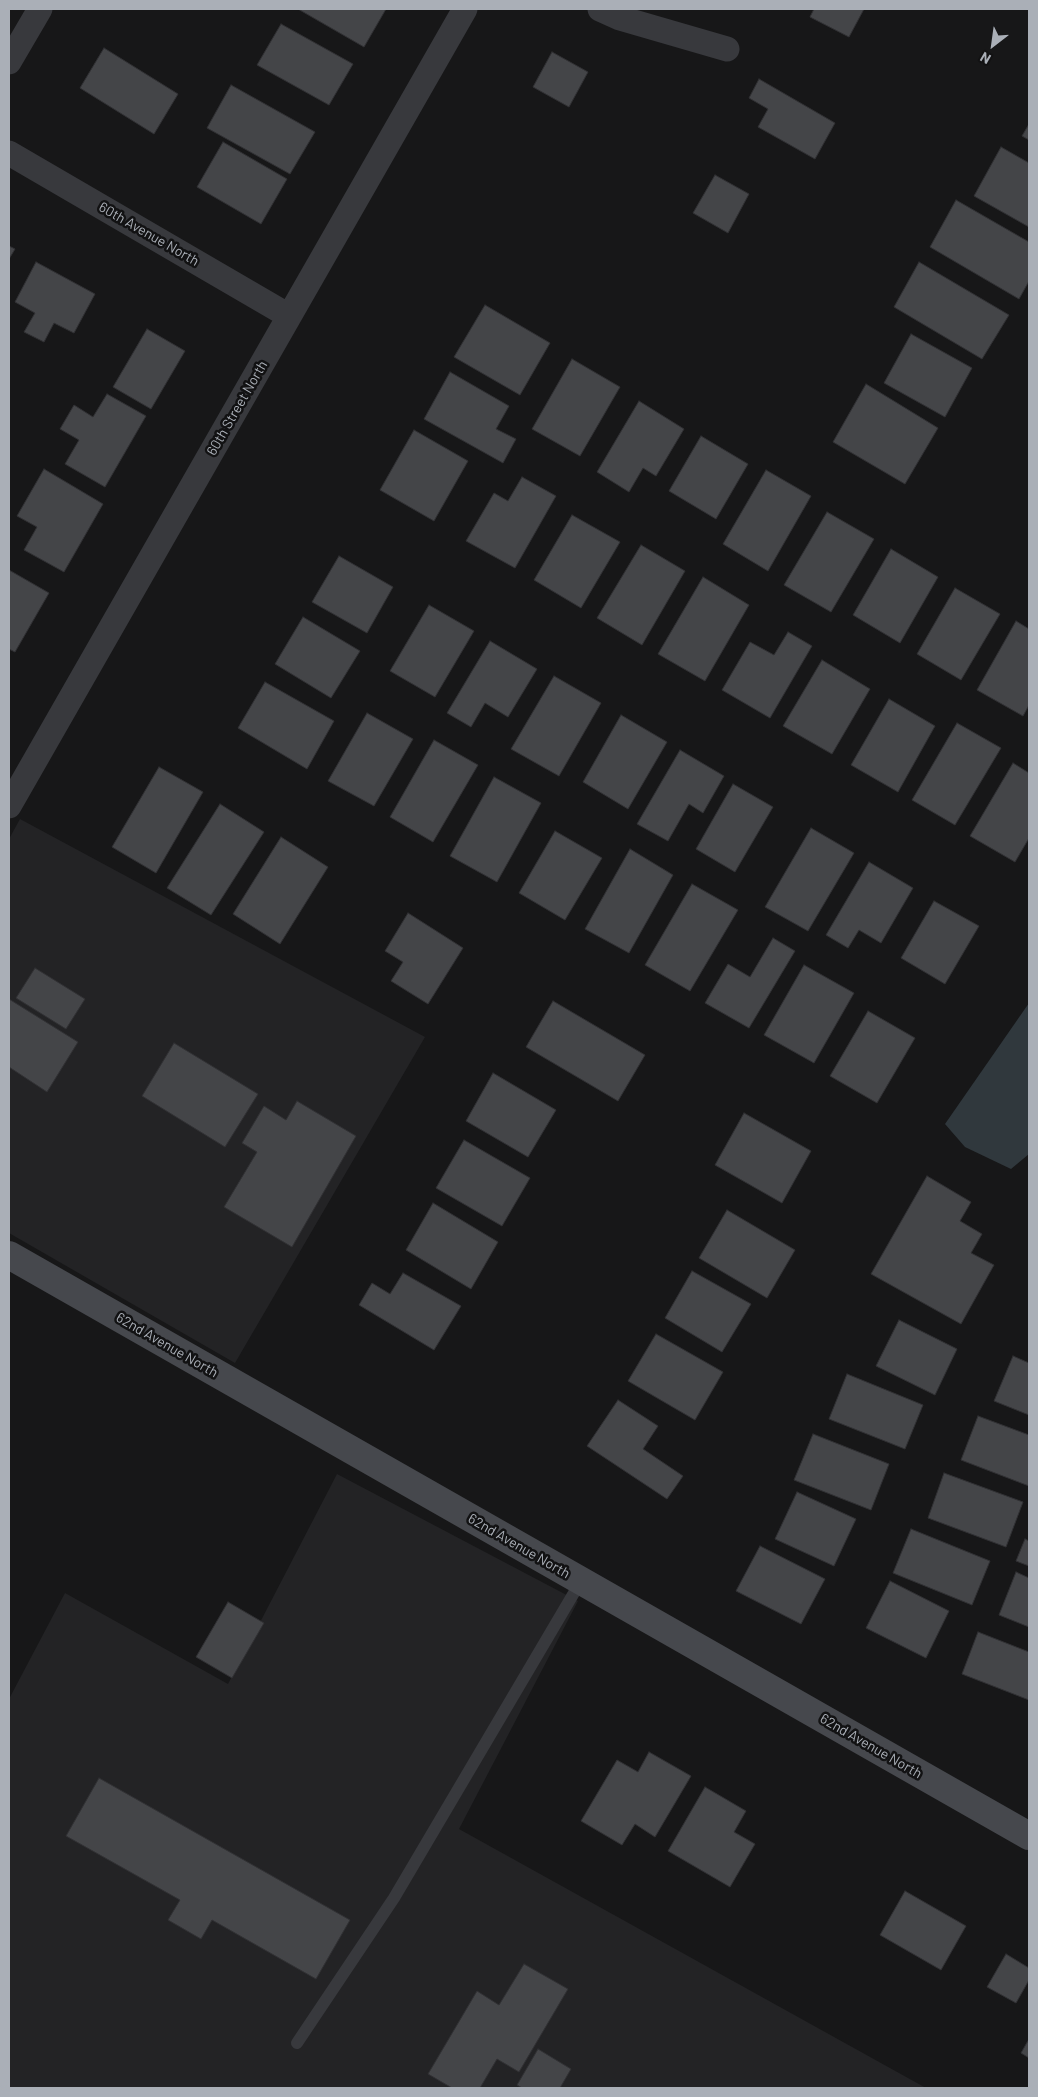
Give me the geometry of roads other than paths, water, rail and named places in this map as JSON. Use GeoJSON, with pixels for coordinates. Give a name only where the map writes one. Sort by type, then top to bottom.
{"type":"FeatureCollection","features":[{"type":"Feature","properties":{"kind":"street"},"geometry":{"type":"LineString","coordinates":[[9,62],[40,9]]}},
{"type":"Feature","properties":{"kind":"street","name":"60th Street North"},"geometry":{"type":"LineString","coordinates":[[9,806],[465,9]]}},
{"type":"Feature","properties":{"kind":"street"},"geometry":{"type":"LineString","coordinates":[[600,9],[620,18],[727,49]]}},
{"type":"Feature","properties":{"kind":"street","name":"60th Avenue North"},"geometry":{"type":"LineString","coordinates":[[9,153],[289,316]]}},
{"type":"Feature","properties":{"kind":"street","name":"62nd Avenue North"},"geometry":{"type":"LineString","coordinates":[[9,1255],[1029,1836]]}},
{"type":"Feature","properties":{"kind":"lane"},"geometry":{"type":"LineString","coordinates":[[297,2043],[394,1898],[581,1581]]}}]}
